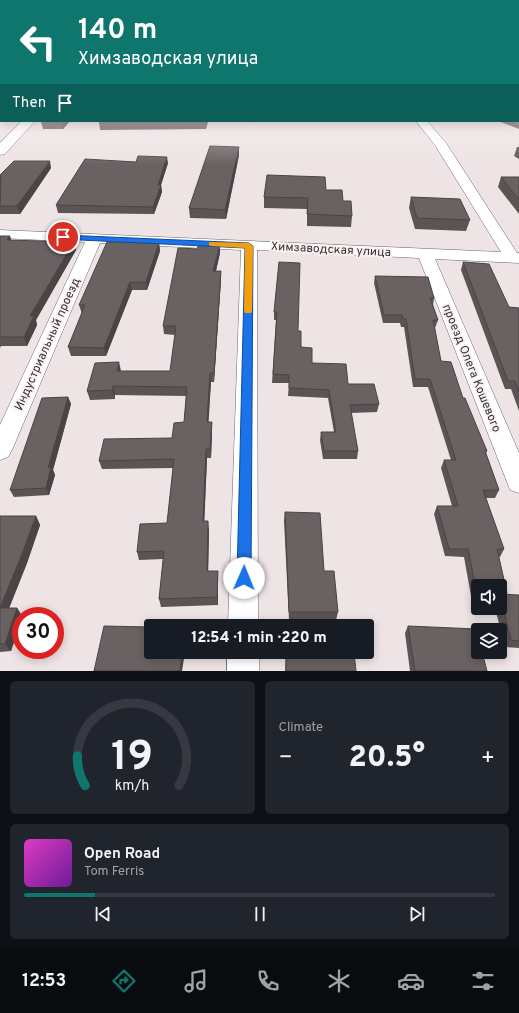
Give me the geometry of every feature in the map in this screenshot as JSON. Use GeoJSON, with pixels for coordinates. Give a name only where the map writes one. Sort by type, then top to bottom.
{"type":"FeatureCollection","features":[{"type":"Feature","properties":{"kind":"main road"},"geometry":{"type":"LineString","coordinates":[[0,151],[28,122]]}},
{"type":"Feature","properties":{"kind":"street"},"geometry":{"type":"LineString","coordinates":[[422,122],[440,143],[516,258]]}},
{"type":"Feature","properties":{"kind":"street","name":"Химзаводская улица"},"geometry":{"type":"LineString","coordinates":[[0,234],[516,258]]}},
{"type":"Feature","properties":{"kind":"street","name":"Индустриальный проезд"},"geometry":{"type":"LineString","coordinates":[[0,450],[94,238]]}},
{"type":"Feature","properties":{"kind":"street"},"geometry":{"type":"LineString","coordinates":[[243,619],[249,246]]}},
{"type":"Feature","properties":{"kind":"street","name":"проезд Олега Кошевого"},"geometry":{"type":"LineString","coordinates":[[425,254],[519,482]]}},
{"type":"Feature","properties":{"kind":"street"},"geometry":{"type":"LineString","coordinates":[[243,659],[243,671]]}},
{"type":"Feature","properties":{"kind":"building"},"geometry":{"type":"Polygon","coordinates":[[[210,146],[239,147],[225,210],[189,208],[210,146]]]}},
{"type":"Feature","properties":{"kind":"building"},"geometry":{"type":"Polygon","coordinates":[[[138,156],[167,157],[158,185],[161,185],[153,207],[56,205],[85,159],[136,162],[138,156]]]}},
{"type":"Feature","properties":{"kind":"building"},"geometry":{"type":"Polygon","coordinates":[[[14,161],[50,161],[17,206],[0,206],[0,175],[14,161]]]}},
{"type":"Feature","properties":{"kind":"building"},"geometry":{"type":"Polygon","coordinates":[[[267,175],[325,177],[326,190],[342,190],[343,201],[351,201],[352,216],[307,214],[308,198],[264,197],[267,175]]]}},
{"type":"Feature","properties":{"kind":"building"},"geometry":{"type":"Polygon","coordinates":[[[501,177],[519,177],[519,200],[501,177]]]}},
{"type":"Feature","properties":{"kind":"building"},"geometry":{"type":"Polygon","coordinates":[[[411,197],[460,199],[470,220],[417,218],[411,197]]]}},
{"type":"Feature","properties":{"kind":"building"},"geometry":{"type":"Polygon","coordinates":[[[0,236],[10,236],[7,240],[74,242],[30,316],[34,316],[24,337],[0,337],[0,236]]]}},
{"type":"Feature","properties":{"kind":"building"},"geometry":{"type":"Polygon","coordinates":[[[107,242],[159,243],[146,282],[130,282],[104,348],[68,347],[85,305],[79,305],[107,242]]]}},
{"type":"Feature","properties":{"kind":"building"},"geometry":{"type":"Polygon","coordinates":[[[199,244],[220,245],[213,271],[221,271],[214,373],[210,373],[207,422],[212,422],[210,449],[206,449],[203,521],[208,521],[207,571],[218,571],[217,597],[159,599],[164,551],[137,552],[140,524],[167,523],[174,459],[99,461],[104,439],[172,438],[174,423],[184,422],[187,387],[113,386],[112,390],[87,391],[95,363],[119,362],[117,371],[170,371],[176,326],[163,326],[178,248],[197,249],[199,244]]]}},
{"type":"Feature","properties":{"kind":"building"},"geometry":{"type":"Polygon","coordinates":[[[279,262],[300,263],[298,331],[301,331],[301,347],[312,348],[312,363],[346,364],[348,384],[374,384],[379,404],[350,405],[358,451],[324,451],[321,432],[336,432],[329,390],[289,388],[289,375],[273,374],[277,312],[274,312],[279,262]]]}},
{"type":"Feature","properties":{"kind":"building"},"geometry":{"type":"Polygon","coordinates":[[[463,262],[489,264],[509,307],[519,308],[519,393],[515,381],[508,381],[463,262]]]}},
{"type":"Feature","properties":{"kind":"building"},"geometry":{"type":"Polygon","coordinates":[[[375,276],[428,277],[434,298],[430,298],[438,320],[433,320],[441,361],[451,362],[463,398],[465,398],[487,451],[485,451],[499,490],[483,490],[504,549],[497,549],[504,579],[474,579],[468,549],[449,549],[437,506],[458,506],[444,460],[456,460],[430,379],[415,379],[406,319],[403,319],[402,315],[384,315],[375,276]]]}},
{"type":"Feature","properties":{"kind":"building"},"geometry":{"type":"Polygon","coordinates":[[[68,397],[48,468],[51,467],[46,488],[10,490],[42,398],[68,397]]]}},
{"type":"Feature","properties":{"kind":"building"},"geometry":{"type":"Polygon","coordinates":[[[285,512],[320,513],[324,571],[334,571],[338,612],[289,612],[285,512]]]}},
{"type":"Feature","properties":{"kind":"building"},"geometry":{"type":"Polygon","coordinates":[[[0,516],[36,516],[0,608],[0,516]]]}},
{"type":"Feature","properties":{"kind":"building"},"geometry":{"type":"Polygon","coordinates":[[[507,594],[519,595],[519,641],[511,640],[505,615],[507,615],[507,594]]]}},
{"type":"Feature","properties":{"kind":"building"},"geometry":{"type":"Polygon","coordinates":[[[0,608],[12,608],[12,623],[5,644],[0,644],[0,608]]]}},
{"type":"Feature","properties":{"kind":"building"},"geometry":{"type":"Polygon","coordinates":[[[104,626],[144,627],[144,659],[181,659],[180,671],[94,671],[104,626]]]}},
{"type":"Feature","properties":{"kind":"building"},"geometry":{"type":"Polygon","coordinates":[[[408,626],[471,629],[471,659],[484,659],[487,671],[415,671],[408,626]]]}},
{"type":"Feature","properties":{"kind":"building"},"geometry":{"type":"Polygon","coordinates":[[[286,659],[355,659],[356,671],[286,671],[286,659]]]}},
{"type":"Feature","properties":{"kind":"slow traffic"},"geometry":{"type":"LineString","coordinates":[[211,244],[249,246],[248,311]]}},
{"type":"Feature","properties":{"kind":"route"},"geometry":{"type":"LineString","coordinates":[[63,237],[249,246],[244,578]]}}]}
